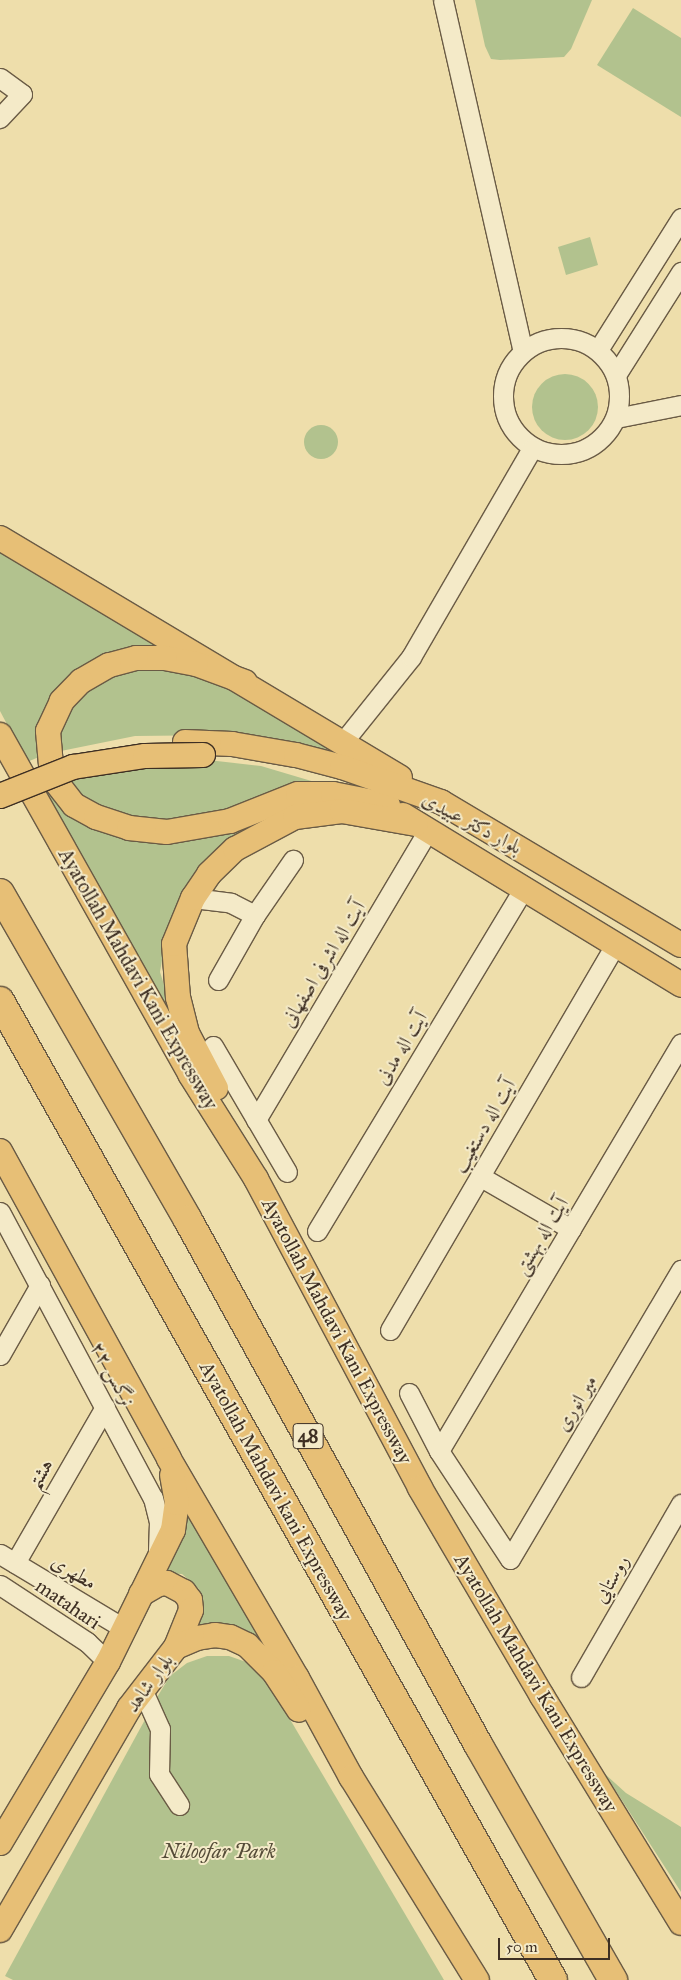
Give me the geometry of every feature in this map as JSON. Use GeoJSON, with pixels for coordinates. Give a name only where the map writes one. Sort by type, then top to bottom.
{"type":"FeatureCollection","features":[{"type":"Feature","properties":{"kind":"highway","name":"48"},"geometry":{"type":"LineString","coordinates":[[0,894],[188,1220],[479,1746],[613,1980]]}},
{"type":"Feature","properties":{"kind":"highway","name":"Ayatollah Mahdavi kani Expressway"},"geometry":{"type":"LineString","coordinates":[[0,1001],[553,1980]]}},
{"type":"Feature","properties":{"kind":"main road"},"geometry":{"type":"LineString","coordinates":[[0,538],[245,682],[441,802]]}},
{"type":"Feature","properties":{"kind":"main road"},"geometry":{"type":"LineString","coordinates":[[245,682],[196,664],[165,658],[136,658],[109,665],[82,681],[62,701],[48,731],[51,768],[56,782],[74,805],[96,817],[129,828],[167,832],[230,821],[298,794],[333,794],[388,805]]}},
{"type":"Feature","properties":{"kind":"main road","name":"Ayatollah Mahdavi Kani Expressway"},"geometry":{"type":"LineString","coordinates":[[0,735],[190,1074],[256,1179],[420,1488],[542,1696],[681,1922]]}},
{"type":"Feature","properties":{"kind":"main road"},"geometry":{"type":"LineString","coordinates":[[0,783],[66,758],[140,744],[194,748]]}},
{"type":"Feature","properties":{"kind":"main road","name":"بلوار دکتر عبیدی"},"geometry":{"type":"LineString","coordinates":[[194,748],[232,744],[296,755],[342,767],[441,802],[681,946]]}},
{"type":"Feature","properties":{"kind":"main road"},"geometry":{"type":"LineString","coordinates":[[0,796],[73,767],[194,748]]}},
{"type":"Feature","properties":{"kind":"main road","name":"بلوار دکتر عبیدی"},"geometry":{"type":"LineString","coordinates":[[194,748],[293,766],[328,778],[388,805],[681,986]]}},
{"type":"Feature","properties":{"kind":"main road"},"geometry":{"type":"LineString","coordinates":[[256,1179],[221,1098],[187,1033],[178,998],[174,944],[193,898],[209,874],[235,849],[296,817],[342,811],[422,827]]}},
{"type":"Feature","properties":{"kind":"main road"},"geometry":{"type":"LineString","coordinates":[[0,1151],[169,1459],[297,1678],[351,1777],[477,1980]]}},
{"type":"Feature","properties":{"kind":"main road"},"geometry":{"type":"LineString","coordinates":[[0,1842],[108,1662],[177,1517],[178,1503],[169,1459]]}},
{"type":"Feature","properties":{"kind":"main road"},"geometry":{"type":"LineString","coordinates":[[141,1594],[158,1584],[167,1584],[184,1592],[190,1600],[191,1610],[176,1646]]}},
{"type":"Feature","properties":{"kind":"main road","name":"بلوار شاهد"},"geometry":{"type":"LineString","coordinates":[[0,1930],[142,1689],[176,1646],[197,1638],[215,1635],[230,1637],[247,1645],[274,1672],[351,1777]]}},
{"type":"Feature","properties":{"kind":"street"},"geometry":{"type":"LineString","coordinates":[[444,0],[523,351]]}},
{"type":"Feature","properties":{"kind":"street"},"geometry":{"type":"LineString","coordinates":[[0,78],[22,94],[0,118]]}},
{"type":"Feature","properties":{"kind":"street"},"geometry":{"type":"LineString","coordinates":[[598,350],[681,218]]}},
{"type":"Feature","properties":{"kind":"street"},"geometry":{"type":"LineString","coordinates":[[616,375],[681,272]]}},
{"type":"Feature","properties":{"kind":"street"},"geometry":{"type":"LineString","coordinates":[[560,337],[580,340],[598,350],[616,375],[620,400],[616,418],[600,439],[590,448],[571,454],[551,454],[532,448],[518,436],[507,420],[503,402],[504,383],[510,366],[523,351],[540,341],[560,337]]}},
{"type":"Feature","properties":{"kind":"street"},"geometry":{"type":"LineString","coordinates":[[616,418],[681,405]]}},
{"type":"Feature","properties":{"kind":"street"},"geometry":{"type":"LineString","coordinates":[[343,742],[412,657],[532,448]]}},
{"type":"Feature","properties":{"kind":"street","name":"آیت اله اشرفی اصفهانی"},"geometry":{"type":"LineString","coordinates":[[256,1120],[422,827]]}},
{"type":"Feature","properties":{"kind":"street"},"geometry":{"type":"LineString","coordinates":[[218,980],[255,915],[293,860]]}},
{"type":"Feature","properties":{"kind":"street"},"geometry":{"type":"LineString","coordinates":[[209,874],[231,903]]}},
{"type":"Feature","properties":{"kind":"street","name":"آیت اله مدنی"},"geometry":{"type":"LineString","coordinates":[[318,1230],[523,889]]}},
{"type":"Feature","properties":{"kind":"street"},"geometry":{"type":"LineString","coordinates":[[193,898],[231,903],[255,915]]}},
{"type":"Feature","properties":{"kind":"street","name":"آیت اله دستغیب"},"geometry":{"type":"LineString","coordinates":[[390,1330],[615,945]]}},
{"type":"Feature","properties":{"kind":"street","name":"آیت اله بهشتی"},"geometry":{"type":"LineString","coordinates":[[439,1451],[681,1043]]}},
{"type":"Feature","properties":{"kind":"street"},"geometry":{"type":"LineString","coordinates":[[213,1046],[287,1172]]}},
{"type":"Feature","properties":{"kind":"street"},"geometry":{"type":"LineString","coordinates":[[481,1177],[571,1229]]}},
{"type":"Feature","properties":{"kind":"street","name":"نرگس ۲۲"},"geometry":{"type":"LineString","coordinates":[[0,1212],[153,1498],[160,1545],[155,1565]]}},
{"type":"Feature","properties":{"kind":"street","name":"میر انوری"},"geometry":{"type":"LineString","coordinates":[[439,1451],[510,1559],[681,1270]]}},
{"type":"Feature","properties":{"kind":"street"},"geometry":{"type":"LineString","coordinates":[[0,1355],[40,1285]]}},
{"type":"Feature","properties":{"kind":"street"},"geometry":{"type":"LineString","coordinates":[[409,1393],[439,1451]]}},
{"type":"Feature","properties":{"kind":"street","name":"هشتم"},"geometry":{"type":"LineString","coordinates":[[7,1559],[105,1407]]}},
{"type":"Feature","properties":{"kind":"street","name":"روستایی"},"geometry":{"type":"LineString","coordinates":[[581,1677],[681,1504]]}},
{"type":"Feature","properties":{"kind":"street","name":"مطهری"},"geometry":{"type":"LineString","coordinates":[[7,1559],[125,1629]]}},
{"type":"Feature","properties":{"kind":"street","name":"matahari"},"geometry":{"type":"LineString","coordinates":[[0,1586],[74,1633],[108,1662]]}},
{"type":"Feature","properties":{"kind":"street"},"geometry":{"type":"LineString","coordinates":[[74,1633],[88,1607]]}},
{"type":"Feature","properties":{"kind":"street"},"geometry":{"type":"LineString","coordinates":[[142,1689],[160,1729],[159,1774],[179,1805]]}},
{"type":"Feature","properties":{"kind":"green space"},"geometry":{"type":"Polygon","coordinates":[[[475,0],[592,0],[571,49],[564,57],[500,60],[491,59],[485,46],[475,0]]]}},
{"type":"Feature","properties":{"kind":"green space"},"geometry":{"type":"Polygon","coordinates":[[[633,8],[681,38],[681,117],[597,65],[633,8]]]}},
{"type":"Feature","properties":{"kind":"green space"},"geometry":{"type":"Polygon","coordinates":[[[590,237],[598,265],[566,275],[558,247],[590,237]]]}},
{"type":"Feature","properties":{"kind":"green space"},"geometry":{"type":"Polygon","coordinates":[[[559,374],[571,374],[583,379],[593,389],[598,401],[596,420],[583,435],[571,440],[559,440],[547,435],[537,425],[532,413],[532,401],[537,389],[547,379],[559,374]]]}},
{"type":"Feature","properties":{"kind":"green space"},"geometry":{"type":"Polygon","coordinates":[[[321,425],[333,430],[338,442],[333,454],[321,459],[309,454],[304,442],[309,430],[321,425]]]}},
{"type":"Feature","properties":{"kind":"green space"},"geometry":{"type":"Polygon","coordinates":[[[0,552],[164,649],[78,671],[39,757],[27,762],[0,711],[0,552]]]}},
{"type":"Feature","properties":{"kind":"green space"},"geometry":{"type":"Polygon","coordinates":[[[160,664],[220,684],[365,769],[227,735],[135,736],[56,752],[61,722],[80,695],[109,675],[160,664]]]}},
{"type":"Feature","properties":{"kind":"green space"},"geometry":{"type":"Polygon","coordinates":[[[208,760],[261,766],[345,791],[210,820],[139,821],[87,803],[66,779],[90,771],[208,760]]]}},
{"type":"Feature","properties":{"kind":"green space"},"geometry":{"type":"Polygon","coordinates":[[[49,784],[108,832],[267,811],[264,821],[164,948],[160,972],[171,1007],[172,1022],[42,787],[49,784]]]}},
{"type":"Feature","properties":{"kind":"green space"},"geometry":{"type":"Polygon","coordinates":[[[181,1498],[267,1654],[192,1631],[202,1602],[199,1589],[182,1574],[158,1573],[181,1498]]]}},
{"type":"Feature","properties":{"kind":"green space","name":"Niloofar Park"},"geometry":{"type":"Polygon","coordinates":[[[207,1656],[229,1656],[249,1663],[265,1677],[444,1980],[13,1980],[5,1976],[170,1676],[187,1663],[207,1656]]]}},
{"type":"Feature","properties":{"kind":"green space"},"geometry":{"type":"Polygon","coordinates":[[[605,1774],[626,1793],[681,1827],[681,1892],[605,1774]]]}}]}
